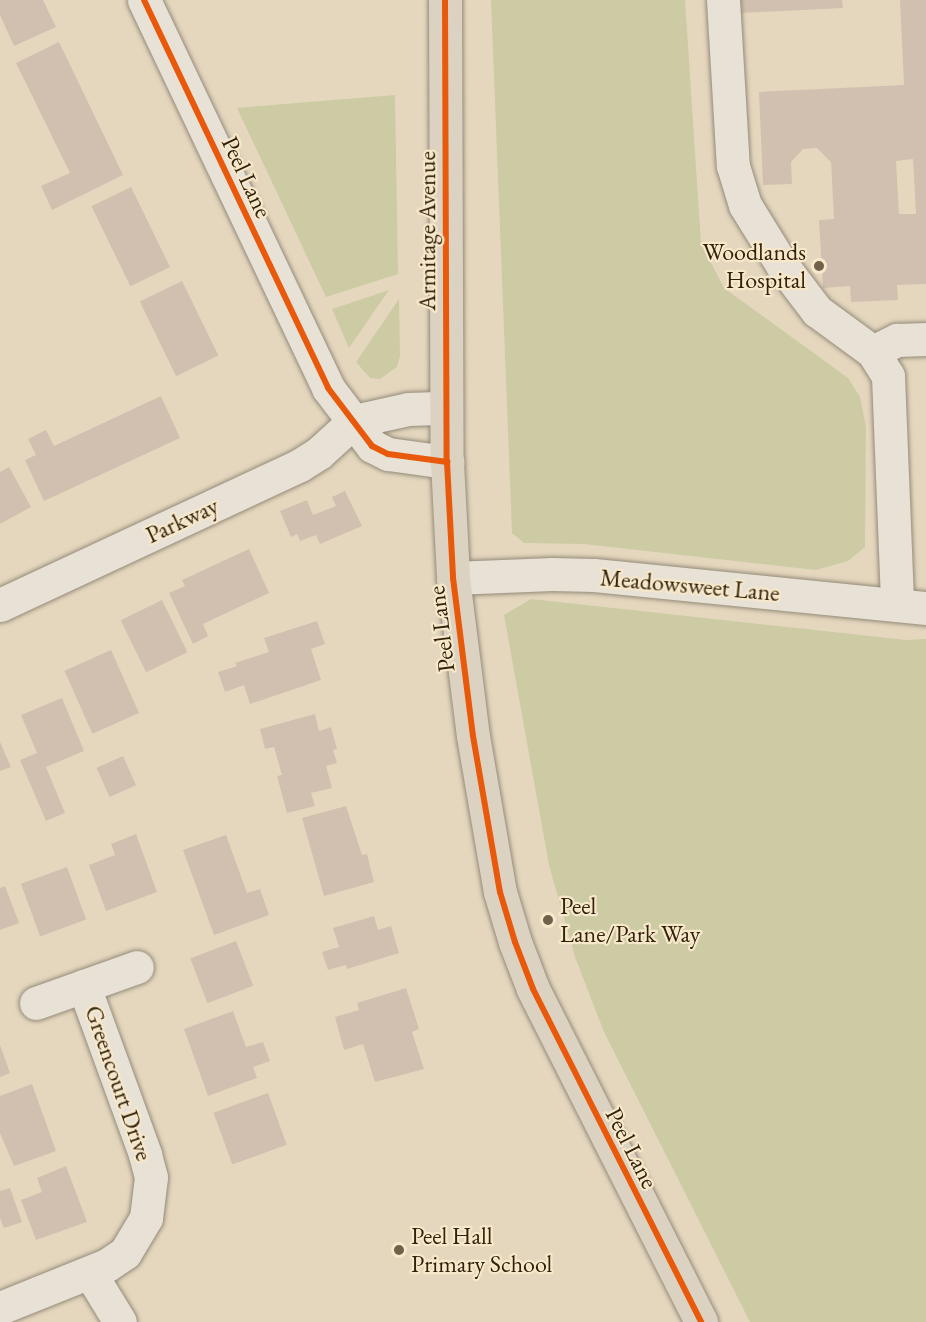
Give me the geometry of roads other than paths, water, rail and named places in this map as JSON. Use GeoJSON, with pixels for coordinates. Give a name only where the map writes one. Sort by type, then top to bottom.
{"type":"FeatureCollection","features":[{"type":"Feature","properties":{"kind":"main road","name":"Armitage Avenue"},"geometry":{"type":"LineString","coordinates":[[445,0],[447,462]]}},
{"type":"Feature","properties":{"kind":"main road","name":"Peel Lane"},"geometry":{"type":"LineString","coordinates":[[447,462],[453,578],[483,802],[500,892],[515,942],[533,989],[701,1322]]}},
{"type":"Feature","properties":{"kind":"street","name":"Peel Lane"},"geometry":{"type":"LineString","coordinates":[[144,0],[316,368],[328,388],[372,446],[388,454],[447,462]]}},
{"type":"Feature","properties":{"kind":"street"},"geometry":{"type":"LineString","coordinates":[[723,0],[733,166],[745,205],[782,265],[817,311],[873,352],[888,376],[911,606]]}},
{"type":"Feature","properties":{"kind":"street"},"geometry":{"type":"LineString","coordinates":[[873,352],[897,340],[926,339]]}},
{"type":"Feature","properties":{"kind":"street"},"geometry":{"type":"LineString","coordinates":[[354,421],[408,409],[446,408]]}},
{"type":"Feature","properties":{"kind":"street","name":"Parkway"},"geometry":{"type":"LineString","coordinates":[[0,604],[300,465],[319,453],[354,421]]}},
{"type":"Feature","properties":{"kind":"street","name":"Meadowsweet Lane"},"geometry":{"type":"LineString","coordinates":[[453,578],[552,574],[594,575],[911,606]]}},
{"type":"Feature","properties":{"kind":"street","name":"Greencourt Drive"},"geometry":{"type":"LineString","coordinates":[[36,1003],[136,967]]}},
{"type":"Feature","properties":{"kind":"street","name":"Greencourt Drive"},"geometry":{"type":"LineString","coordinates":[[0,1308],[90,1273],[125,1253],[146,1218],[151,1177],[84,986]]}},
{"type":"Feature","properties":{"kind":"street"},"geometry":{"type":"LineString","coordinates":[[90,1273],[120,1322]]}},
{"type":"Feature","properties":{"kind":"place","name":"Woodlands Hospital"},"geometry":{"type":"Point","coordinates":[819,266]}},
{"type":"Feature","properties":{"kind":"place","name":"Peel Lane/Park Way"},"geometry":{"type":"Point","coordinates":[548,920]}},
{"type":"Feature","properties":{"kind":"place","name":"Peel Hall Primary School"},"geometry":{"type":"Point","coordinates":[399,1250]}}]}
